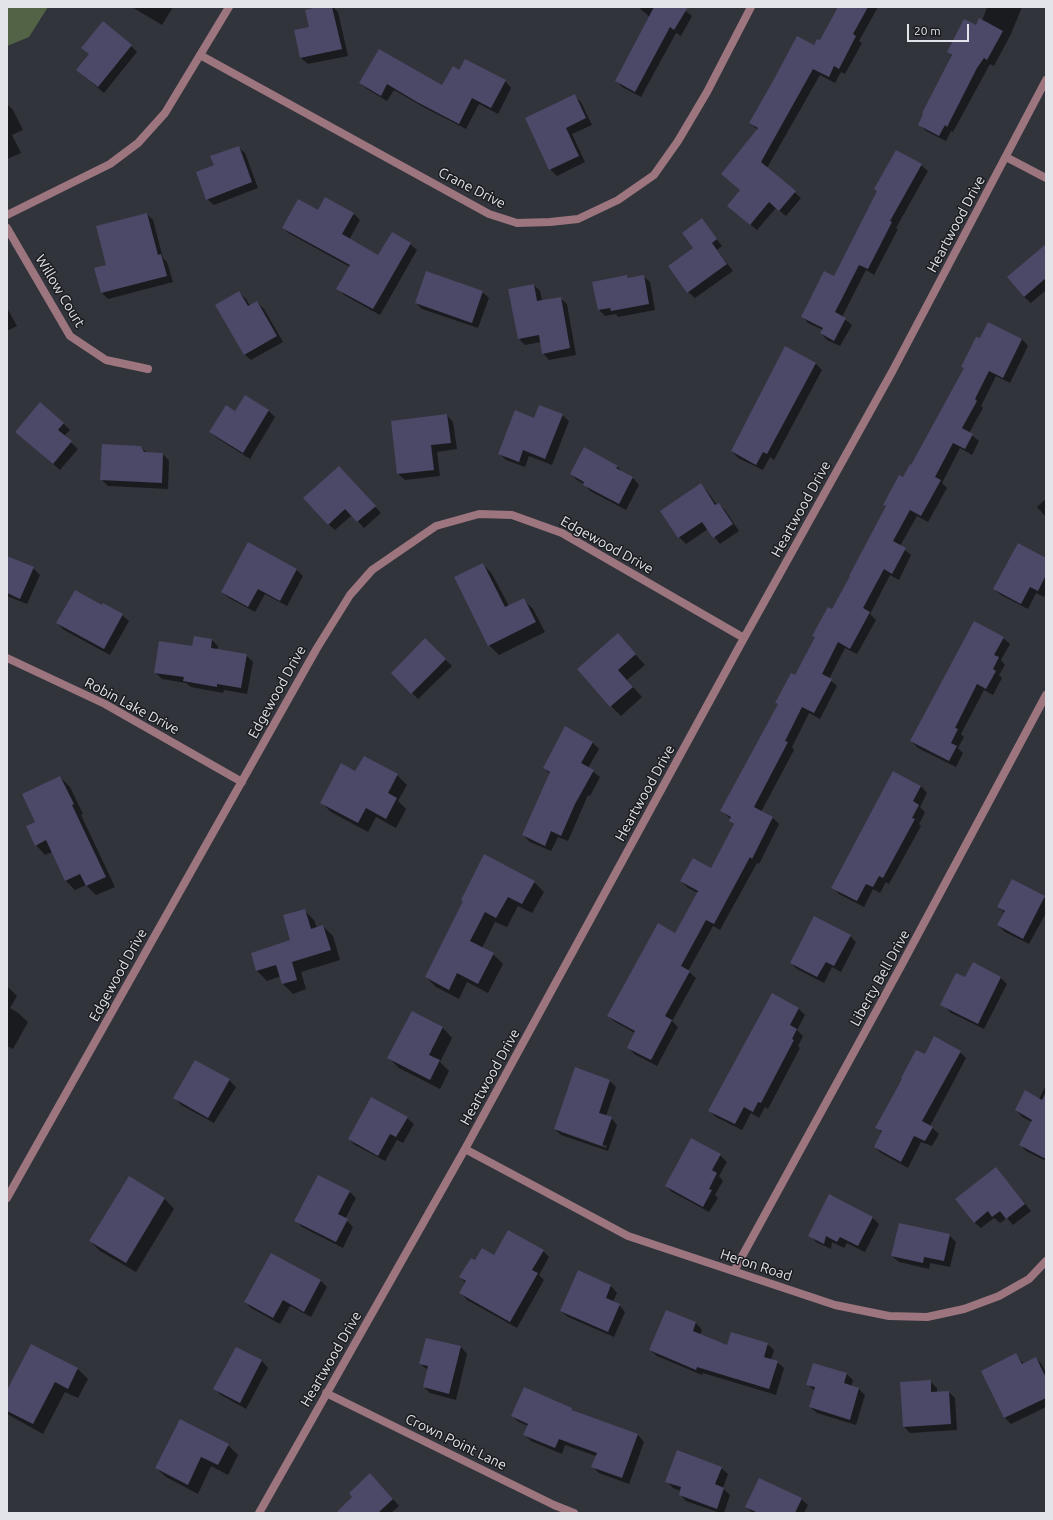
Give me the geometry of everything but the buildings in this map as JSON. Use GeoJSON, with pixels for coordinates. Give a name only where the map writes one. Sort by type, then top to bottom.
{"type":"FeatureCollection","features":[{"type":"Feature","properties":{"kind":"street"},"geometry":{"type":"LineString","coordinates":[[7,215],[110,164],[138,143],[165,113],[229,7]]}},
{"type":"Feature","properties":{"kind":"street","name":"Crane Drive"},"geometry":{"type":"LineString","coordinates":[[200,55],[489,214],[517,223],[550,222],[578,219],[618,200],[654,175],[678,141],[707,92],[751,7]]}},
{"type":"Feature","properties":{"kind":"street","name":"Heartwood Drive"},"geometry":{"type":"LineString","coordinates":[[259,1513],[465,1149],[744,638],[892,372],[1046,80]]}},
{"type":"Feature","properties":{"kind":"street"},"geometry":{"type":"LineString","coordinates":[[1006,157],[1046,178]]}},
{"type":"Feature","properties":{"kind":"street","name":"Willow Court"},"geometry":{"type":"LineString","coordinates":[[7,228],[70,336],[106,360],[148,369]]}},
{"type":"Feature","properties":{"kind":"street","name":"Edgewood Drive"},"geometry":{"type":"LineString","coordinates":[[7,1198],[317,648],[350,595],[372,570],[436,526],[479,514],[512,515],[562,533],[744,638]]}},
{"type":"Feature","properties":{"kind":"street","name":"Robin Lake Drive"},"geometry":{"type":"LineString","coordinates":[[7,658],[105,704],[242,782]]}},
{"type":"Feature","properties":{"kind":"street","name":"Liberty Bell Drive"},"geometry":{"type":"LineString","coordinates":[[734,1271],[902,966],[1046,695]]}},
{"type":"Feature","properties":{"kind":"street","name":"Heron Road"},"geometry":{"type":"LineString","coordinates":[[465,1149],[628,1236],[835,1305],[889,1316],[927,1317],[964,1309],[999,1296],[1029,1279],[1046,1261]]}},
{"type":"Feature","properties":{"kind":"street","name":"Crown Point Lane"},"geometry":{"type":"LineString","coordinates":[[326,1393],[554,1505],[574,1513]]}},
{"type":"Feature","properties":{"kind":"green space"},"geometry":{"type":"Polygon","coordinates":[[[7,7],[48,7],[29,37],[7,46],[7,7]]]}}]}
